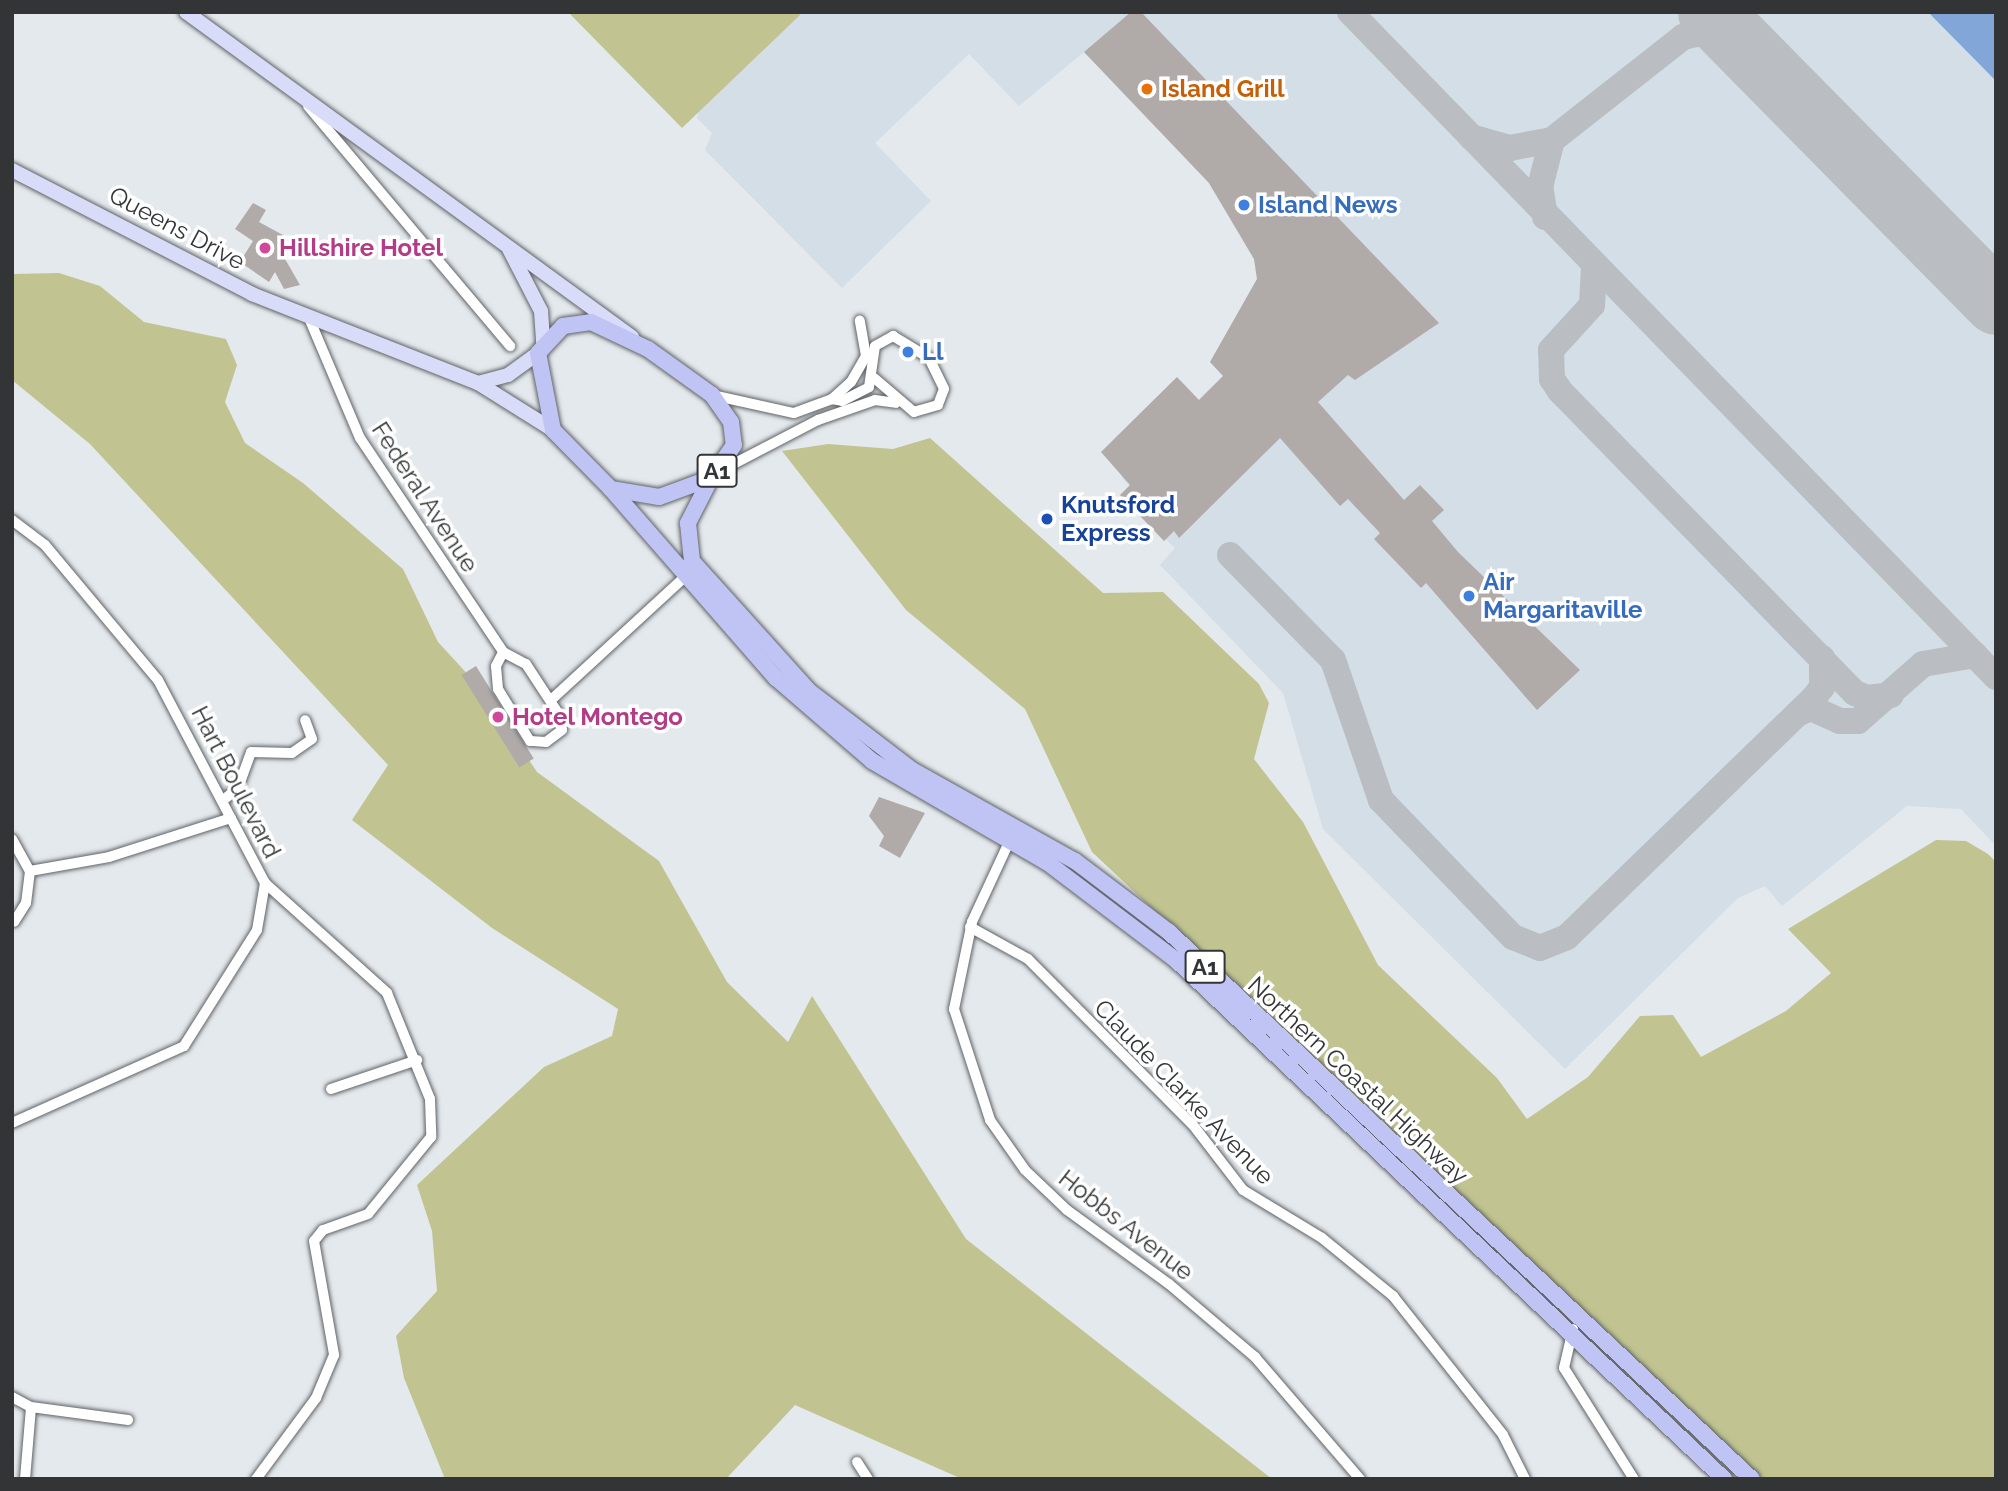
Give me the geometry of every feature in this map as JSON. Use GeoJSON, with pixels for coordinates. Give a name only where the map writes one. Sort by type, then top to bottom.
{"type":"FeatureCollection","features":[{"type":"Feature","properties":{"kind":"highway","name":"A1"},"geometry":{"type":"LineString","coordinates":[[540,348],[563,326],[591,322],[648,349],[712,395],[731,422],[734,445],[713,475],[659,496],[611,489],[553,430]]}},
{"type":"Feature","properties":{"kind":"highway"},"geometry":{"type":"LineString","coordinates":[[540,348],[553,430]]}},
{"type":"Feature","properties":{"kind":"highway","name":"Northern Coastal Highway"},"geometry":{"type":"LineString","coordinates":[[713,475],[688,523],[692,561],[809,691],[912,770],[1075,861],[1169,932],[1752,1479]]}},
{"type":"Feature","properties":{"kind":"highway","name":"Northern Coastal Highway"},"geometry":{"type":"LineString","coordinates":[[611,489],[776,678],[872,761],[1010,841],[1110,907],[1176,960],[1724,1479]]}},
{"type":"Feature","properties":{"kind":"main road"},"geometry":{"type":"LineString","coordinates":[[186,12],[648,349]]}},
{"type":"Feature","properties":{"kind":"main road","name":"Queens Drive"},"geometry":{"type":"LineString","coordinates":[[12,170],[309,318],[478,383],[553,430]]}},
{"type":"Feature","properties":{"kind":"main road"},"geometry":{"type":"LineString","coordinates":[[504,242],[541,310],[540,348]]}},
{"type":"Feature","properties":{"kind":"main road","name":"A1"},"geometry":{"type":"LineString","coordinates":[[478,383],[508,375],[540,348]]}},
{"type":"Feature","properties":{"kind":"street"},"geometry":{"type":"LineString","coordinates":[[295,90],[510,346]]}},
{"type":"Feature","properties":{"kind":"street","name":"Federal Avenue"},"geometry":{"type":"LineString","coordinates":[[309,318],[360,439],[503,653]]}},
{"type":"Feature","properties":{"kind":"street"},"geometry":{"type":"LineString","coordinates":[[832,399],[851,382],[866,356],[860,321]]}},
{"type":"Feature","properties":{"kind":"street"},"geometry":{"type":"LineString","coordinates":[[713,475],[818,420],[875,400],[896,403],[914,412],[938,405],[944,388],[929,358],[903,337],[884,338],[873,351],[874,378],[896,403]]}},
{"type":"Feature","properties":{"kind":"street"},"geometry":{"type":"LineString","coordinates":[[712,395],[794,413],[832,399],[853,397],[874,378]]}},
{"type":"Feature","properties":{"kind":"street","name":"Hart Boulevard"},"geometry":{"type":"LineString","coordinates":[[12,520],[46,545],[158,680],[265,883],[377,981],[401,1019],[417,1060],[434,1129],[368,1214],[323,1230],[314,1241],[334,1355],[316,1398],[256,1479]]}},
{"type":"Feature","properties":{"kind":"street"},"geometry":{"type":"LineString","coordinates":[[551,700],[687,575]]}},
{"type":"Feature","properties":{"kind":"street"},"geometry":{"type":"LineString","coordinates":[[503,653],[526,664],[551,700],[562,730],[546,742],[530,741],[498,689],[496,666],[503,653]]}},
{"type":"Feature","properties":{"kind":"street"},"geometry":{"type":"LineString","coordinates":[[222,801],[238,788],[251,752],[292,753],[312,740],[305,720]]}},
{"type":"Feature","properties":{"kind":"street"},"geometry":{"type":"LineString","coordinates":[[30,871],[109,857],[231,818]]}},
{"type":"Feature","properties":{"kind":"street"},"geometry":{"type":"LineString","coordinates":[[12,839],[30,871],[26,903],[14,922]]}},
{"type":"Feature","properties":{"kind":"street","name":"Hobbs Avenue"},"geometry":{"type":"LineString","coordinates":[[1010,841],[970,927],[954,1009],[990,1120],[1025,1170],[1255,1357],[1360,1479]]}},
{"type":"Feature","properties":{"kind":"street"},"geometry":{"type":"LineString","coordinates":[[12,1123],[184,1046],[257,930],[265,883]]}},
{"type":"Feature","properties":{"kind":"street","name":"Claude Clarke Avenue"},"geometry":{"type":"LineString","coordinates":[[970,927],[1028,959],[1183,1115],[1243,1190],[1322,1238],[1393,1296],[1503,1435],[1525,1479]]}},
{"type":"Feature","properties":{"kind":"street"},"geometry":{"type":"LineString","coordinates":[[331,1089],[417,1060]]}},
{"type":"Feature","properties":{"kind":"street"},"geometry":{"type":"LineString","coordinates":[[1580,1317],[1570,1335],[1564,1368],[1634,1479]]}},
{"type":"Feature","properties":{"kind":"street"},"geometry":{"type":"LineString","coordinates":[[12,1397],[32,1407],[128,1420]]}},
{"type":"Feature","properties":{"kind":"street"},"geometry":{"type":"LineString","coordinates":[[25,1479],[32,1407]]}},
{"type":"Feature","properties":{"kind":"street"},"geometry":{"type":"LineString","coordinates":[[857,1462],[868,1479]]}},
{"type":"Feature","properties":{"kind":"shaded area"},"geometry":{"type":"Polygon","coordinates":[[[721,12],[1996,12],[1996,846],[1961,809],[1907,806],[1782,906],[1765,886],[1738,898],[1565,1069],[1323,829],[1283,693],[1160,565],[1175,548],[1120,495],[1129,486],[1121,476],[1128,469],[1118,469],[1101,452],[1177,377],[1172,425],[1223,376],[1210,362],[1257,279],[1254,259],[1208,182],[1084,52],[1019,106],[969,54],[875,143],[931,201],[842,288],[705,150],[712,133],[697,118],[721,12]]]}},
{"type":"Feature","properties":{"kind":"green space"},"geometry":{"type":"Polygon","coordinates":[[[568,12],[798,12],[800,15],[682,128],[568,12]]]}},
{"type":"Feature","properties":{"kind":"green space"},"geometry":{"type":"Polygon","coordinates":[[[59,273],[100,286],[144,322],[226,339],[237,365],[225,402],[245,443],[303,483],[403,569],[438,642],[483,691],[537,772],[659,861],[727,982],[788,1042],[812,996],[966,1239],[1272,1479],[962,1479],[795,1405],[726,1479],[445,1479],[404,1378],[396,1336],[437,1291],[432,1231],[417,1185],[544,1067],[612,1036],[618,1009],[492,928],[352,820],[388,765],[90,444],[12,380],[12,274],[59,273]]]}},
{"type":"Feature","properties":{"kind":"green space"},"geometry":{"type":"Polygon","coordinates":[[[930,438],[1103,593],[1163,592],[1259,684],[1269,703],[1254,759],[1303,822],[1378,965],[1497,1078],[1527,1119],[1588,1077],[1640,1016],[1673,1015],[1701,1057],[1786,1011],[1831,973],[1788,929],[1936,840],[1966,841],[1988,854],[1996,862],[1996,1479],[1760,1479],[1092,852],[1025,709],[906,610],[782,451],[828,444],[893,449],[930,438]]]}},
{"type":"Feature","properties":{"kind":"water"},"geometry":{"type":"Polygon","coordinates":[[[1928,12],[1996,12],[1996,81],[1928,12]]]}},
{"type":"Feature","properties":{"kind":"building"},"geometry":{"type":"Polygon","coordinates":[[[1131,12],[1141,12],[1439,323],[1355,380],[1348,375],[1318,402],[1404,500],[1420,485],[1444,510],[1432,521],[1458,552],[1580,670],[1537,710],[1426,583],[1421,588],[1374,539],[1380,533],[1348,499],[1340,506],[1280,438],[1179,538],[1174,531],[1164,541],[1120,495],[1130,485],[1101,452],[1177,377],[1199,400],[1223,376],[1210,362],[1257,279],[1254,259],[1209,183],[1084,52],[1131,12]]]}},
{"type":"Feature","properties":{"kind":"building","name":"Hillshire Hotel"},"geometry":{"type":"Polygon","coordinates":[[[253,203],[266,210],[259,222],[283,235],[277,245],[300,285],[284,289],[275,272],[269,282],[240,262],[253,241],[235,229],[253,203]]]}},
{"type":"Feature","properties":{"kind":"building","name":"Hotel Montego"},"geometry":{"type":"Polygon","coordinates":[[[476,666],[534,758],[519,767],[462,675],[476,666]]]}},
{"type":"Feature","properties":{"kind":"building"},"geometry":{"type":"Polygon","coordinates":[[[879,797],[925,813],[900,858],[879,846],[884,836],[869,816],[879,797]]]}},
{"type":"Feature","properties":{"kind":"taxiway"},"geometry":{"type":"LineString","coordinates":[[1350,12],[1996,677]]}},
{"type":"Feature","properties":{"kind":"taxiway"},"geometry":{"type":"LineString","coordinates":[[1471,137],[1510,148],[1552,140],[1683,37],[1709,31],[1733,36]]}},
{"type":"Feature","properties":{"kind":"taxiway"},"geometry":{"type":"LineString","coordinates":[[1545,217],[1540,187],[1552,140]]}},
{"type":"Feature","properties":{"kind":"taxiway"},"geometry":{"type":"LineString","coordinates":[[1594,267],[1592,305],[1551,350],[1552,379],[1560,391],[1855,693],[1867,698],[1891,695]]}},
{"type":"Feature","properties":{"kind":"taxiway"},"geometry":{"type":"LineString","coordinates":[[1230,555],[1333,660],[1381,800],[1513,937],[1540,948],[1567,937],[1813,699],[1822,687],[1822,658]]}},
{"type":"Feature","properties":{"kind":"taxiway"},"geometry":{"type":"LineString","coordinates":[[1799,713],[1811,708],[1840,721],[1858,721],[1923,664],[1975,655]]}},
{"type":"Feature","properties":{"kind":"runway"},"geometry":{"type":"LineString","coordinates":[[1710,12],[1996,302]]}},
{"type":"Feature","properties":{"kind":"place","name":"Island Grill"},"geometry":{"type":"Point","coordinates":[1147,89]}},
{"type":"Feature","properties":{"kind":"place","name":"Island News"},"geometry":{"type":"Point","coordinates":[1244,205]}},
{"type":"Feature","properties":{"kind":"place","name":"Hillshire Hotel"},"geometry":{"type":"Point","coordinates":[265,248]}},
{"type":"Feature","properties":{"kind":"place","name":"Ll"},"geometry":{"type":"Point","coordinates":[908,352]}},
{"type":"Feature","properties":{"kind":"place","name":"Knutsford Express"},"geometry":{"type":"Point","coordinates":[1047,519]}},
{"type":"Feature","properties":{"kind":"place","name":"Air Margaritaville"},"geometry":{"type":"Point","coordinates":[1469,596]}},
{"type":"Feature","properties":{"kind":"place","name":"Hotel Montego"},"geometry":{"type":"Point","coordinates":[498,717]}}]}
